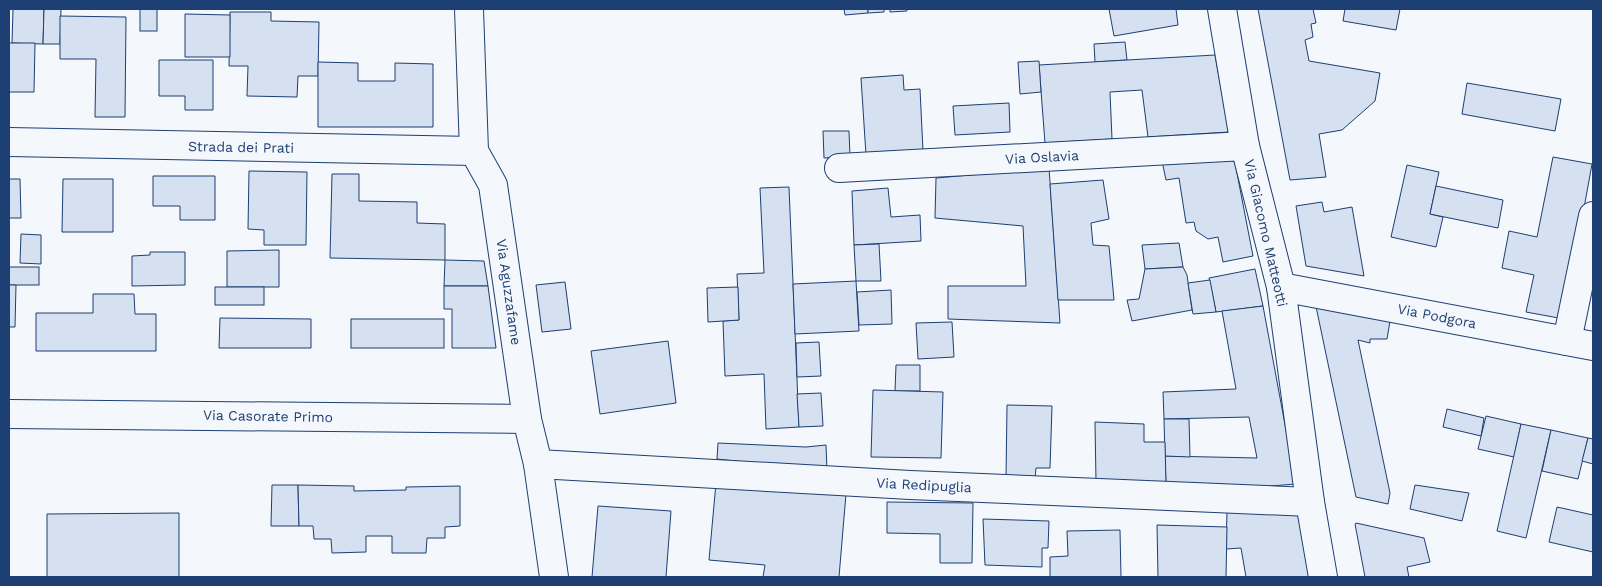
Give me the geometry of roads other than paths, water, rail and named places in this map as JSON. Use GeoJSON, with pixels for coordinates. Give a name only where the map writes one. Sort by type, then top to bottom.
{"type":"FeatureCollection","features":[{"type":"Feature","properties":{"kind":"street","name":"Via Aguzzafame"},"geometry":{"type":"LineString","coordinates":[[469,9],[474,151],[494,184],[527,419],[538,464],[554,577]]}},
{"type":"Feature","properties":{"kind":"street","name":"Via Giacomo Matteotti"},"geometry":{"type":"LineString","coordinates":[[1222,9],[1245,146],[1281,287],[1310,502],[1323,577]]}},
{"type":"Feature","properties":{"kind":"street","name":"Strada dei Prati"},"geometry":{"type":"LineString","coordinates":[[9,142],[474,151]]}},
{"type":"Feature","properties":{"kind":"street","name":"Via Oslavia"},"geometry":{"type":"LineString","coordinates":[[839,168],[1245,146]]}},
{"type":"Feature","properties":{"kind":"street"},"geometry":{"type":"LineString","coordinates":[[1567,341],[1593,216]]}},
{"type":"Feature","properties":{"kind":"street","name":"Via Podgora"},"geometry":{"type":"LineString","coordinates":[[1281,287],[1593,346]]}},
{"type":"Feature","properties":{"kind":"street","name":"Via Casorate Primo"},"geometry":{"type":"LineString","coordinates":[[9,414],[527,419]]}},
{"type":"Feature","properties":{"kind":"street","name":"Via Redipuglia"},"geometry":{"type":"LineString","coordinates":[[538,464],[910,485],[1310,502]]}}]}
